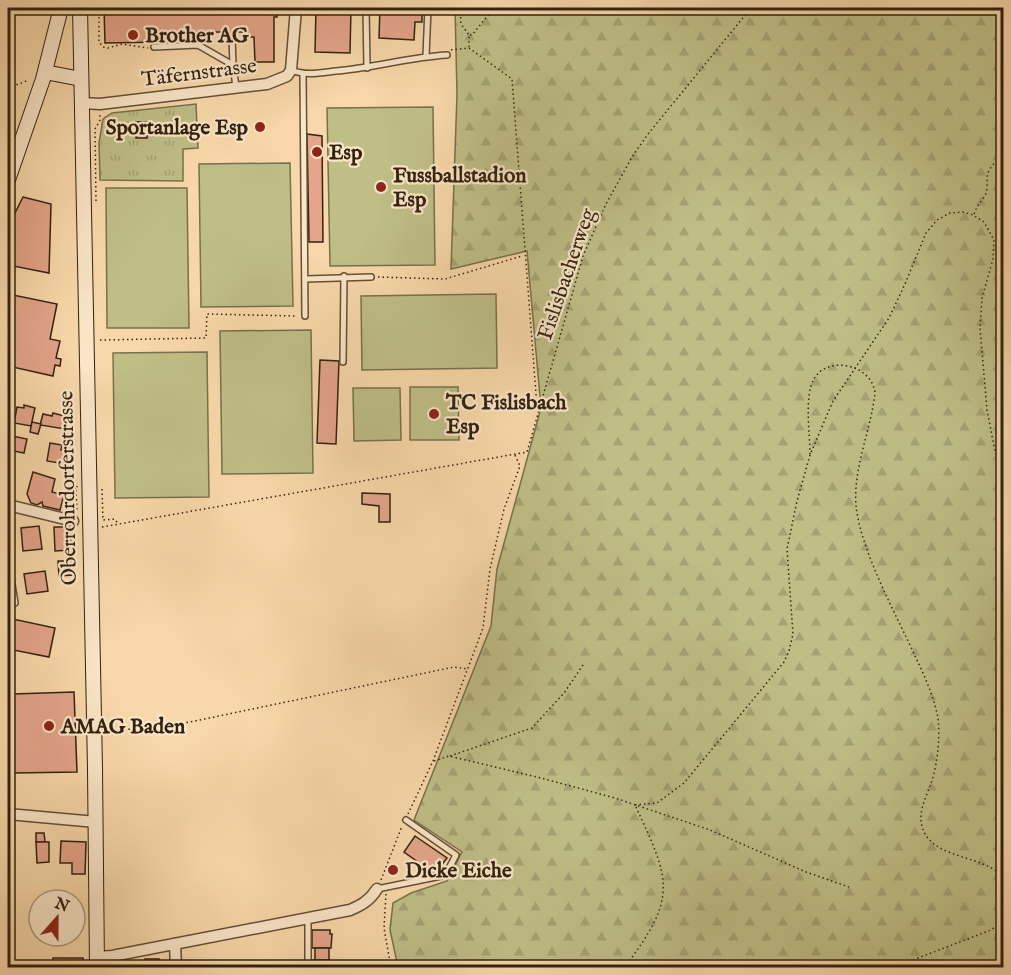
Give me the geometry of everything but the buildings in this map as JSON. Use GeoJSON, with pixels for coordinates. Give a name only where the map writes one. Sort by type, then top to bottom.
{"type":"FeatureCollection","features":[{"type":"Feature","properties":{"kind":"main road"},"geometry":{"type":"LineString","coordinates":[[8,180],[44,75],[61,8]]}},
{"type":"Feature","properties":{"kind":"main road","name":"Oberrohrdorferstrasse"},"geometry":{"type":"LineString","coordinates":[[80,8],[97,962]]}},
{"type":"Feature","properties":{"kind":"main road"},"geometry":{"type":"LineString","coordinates":[[44,75],[81,79]]}},
{"type":"Feature","properties":{"kind":"street"},"geometry":{"type":"LineString","coordinates":[[291,70],[296,8]]}},
{"type":"Feature","properties":{"kind":"street","name":"Täfernstrasse"},"geometry":{"type":"LineString","coordinates":[[82,103],[100,104],[237,89],[267,84],[286,76],[291,70]]}},
{"type":"Feature","properties":{"kind":"street"},"geometry":{"type":"LineString","coordinates":[[8,505],[71,518]]}},
{"type":"Feature","properties":{"kind":"street"},"geometry":{"type":"LineString","coordinates":[[8,814],[96,822]]}},
{"type":"Feature","properties":{"kind":"street"},"geometry":{"type":"LineString","coordinates":[[97,962],[112,956],[350,910],[361,906],[382,888]]}},
{"type":"Feature","properties":{"kind":"street"},"geometry":{"type":"LineString","coordinates":[[175,944],[176,968]]}},
{"type":"Feature","properties":{"kind":"lane"},"geometry":{"type":"LineString","coordinates":[[366,8],[367,68]]}},
{"type":"Feature","properties":{"kind":"lane"},"geometry":{"type":"LineString","coordinates":[[426,56],[428,8]]}},
{"type":"Feature","properties":{"kind":"lane"},"geometry":{"type":"LineString","coordinates":[[232,37],[237,89]]}},
{"type":"Feature","properties":{"kind":"lane"},"geometry":{"type":"LineString","coordinates":[[154,47],[198,45],[233,65]]}},
{"type":"Feature","properties":{"kind":"lane"},"geometry":{"type":"LineString","coordinates":[[291,70],[303,75],[367,68],[426,56],[447,56]]}},
{"type":"Feature","properties":{"kind":"lane"},"geometry":{"type":"LineString","coordinates":[[303,75],[305,316]]}},
{"type":"Feature","properties":{"kind":"lane"},"geometry":{"type":"LineString","coordinates":[[306,279],[344,276],[371,277]]}},
{"type":"Feature","properties":{"kind":"lane"},"geometry":{"type":"LineString","coordinates":[[343,362],[344,276]]}},
{"type":"Feature","properties":{"kind":"lane"},"geometry":{"type":"LineString","coordinates":[[8,560],[15,603],[8,603]]}},
{"type":"Feature","properties":{"kind":"lane"},"geometry":{"type":"LineString","coordinates":[[382,888],[441,876],[447,872],[456,855],[405,820]]}},
{"type":"Feature","properties":{"kind":"lane"},"geometry":{"type":"LineString","coordinates":[[308,918],[308,968]]}},
{"type":"Feature","properties":{"kind":"path"},"geometry":{"type":"LineString","coordinates":[[99,8],[99,42],[103,47],[122,44],[145,48],[154,47]]}},
{"type":"Feature","properties":{"kind":"path"},"geometry":{"type":"LineString","coordinates":[[460,8],[461,24],[469,35],[469,48]]}},
{"type":"Feature","properties":{"kind":"path"},"geometry":{"type":"LineString","coordinates":[[469,35],[472,35],[494,8]]}},
{"type":"Feature","properties":{"kind":"path","name":"Fislisbacherweg"},"geometry":{"type":"LineString","coordinates":[[515,454],[527,452],[583,256],[606,204],[632,157],[648,134],[751,8]]}},
{"type":"Feature","properties":{"kind":"path"},"geometry":{"type":"LineString","coordinates":[[447,56],[453,49],[469,48],[512,79],[524,255],[538,410]]}},
{"type":"Feature","properties":{"kind":"path"},"geometry":{"type":"LineString","coordinates":[[8,88],[44,75]]}},
{"type":"Feature","properties":{"kind":"path"},"geometry":{"type":"LineString","coordinates":[[974,215],[978,203],[987,190],[990,168],[1004,153]]}},
{"type":"Feature","properties":{"kind":"path"},"geometry":{"type":"LineString","coordinates":[[635,805],[657,803],[684,783],[784,662],[793,634],[787,549],[810,455],[833,400],[889,318],[930,227],[950,213],[963,212],[974,215],[988,228],[994,244],[993,259],[982,298],[980,328],[987,410],[994,446],[1004,479]]}},
{"type":"Feature","properties":{"kind":"path"},"geometry":{"type":"LineString","coordinates":[[371,277],[445,279],[524,255]]}},
{"type":"Feature","properties":{"kind":"path"},"geometry":{"type":"LineString","coordinates":[[99,340],[206,338],[207,314],[305,316]]}},
{"type":"Feature","properties":{"kind":"path"},"geometry":{"type":"LineString","coordinates":[[810,455],[810,395],[814,378],[827,368],[837,366],[855,368],[869,376],[873,381],[875,393],[856,490],[859,522],[870,556],[934,701],[939,733],[933,778],[922,807],[922,825],[931,842],[991,867],[1004,877]]}},
{"type":"Feature","properties":{"kind":"path"},"geometry":{"type":"LineString","coordinates":[[89,529],[515,454],[520,466],[504,509],[490,569],[483,628],[426,778]]}},
{"type":"Feature","properties":{"kind":"path"},"geometry":{"type":"LineString","coordinates":[[102,480],[103,520],[114,519],[120,525]]}},
{"type":"Feature","properties":{"kind":"path"},"geometry":{"type":"LineString","coordinates":[[71,518],[77,482]]}},
{"type":"Feature","properties":{"kind":"path"},"geometry":{"type":"LineString","coordinates":[[71,518],[73,489],[76,489]]}},
{"type":"Feature","properties":{"kind":"path"},"geometry":{"type":"LineString","coordinates":[[433,761],[532,728],[564,693],[583,665]]}},
{"type":"Feature","properties":{"kind":"path"},"geometry":{"type":"LineString","coordinates":[[93,733],[190,722],[454,667],[468,669]]}},
{"type":"Feature","properties":{"kind":"path"},"geometry":{"type":"LineString","coordinates":[[449,756],[541,778],[635,805],[710,830],[806,872],[849,887]]}},
{"type":"Feature","properties":{"kind":"path"},"geometry":{"type":"LineString","coordinates":[[624,968],[658,915],[664,885],[660,860],[635,805]]}},
{"type":"Feature","properties":{"kind":"path"},"geometry":{"type":"LineString","coordinates":[[383,876],[389,858]]}},
{"type":"Feature","properties":{"kind":"path"},"geometry":{"type":"LineString","coordinates":[[382,888],[384,928],[391,968]]}},
{"type":"Feature","properties":{"kind":"path"},"geometry":{"type":"LineString","coordinates":[[892,968],[991,930],[1004,920]]}},
{"type":"Feature","properties":{"kind":"green space"},"geometry":{"type":"Polygon","coordinates":[[[455,8],[1003,8],[1003,967],[398,967],[390,930],[393,903],[411,893],[447,881],[462,852],[414,820],[491,626],[497,569],[541,408],[527,251],[451,269],[457,94],[455,8]]]}},
{"type":"Feature","properties":{"kind":"green space"},"geometry":{"type":"Polygon","coordinates":[[[196,104],[198,148],[183,149],[183,181],[100,180],[99,143],[103,119],[112,113],[196,104]]]}},
{"type":"Feature","properties":{"kind":"green space","name":"Fussballstadion Esp"},"geometry":{"type":"Polygon","coordinates":[[[433,107],[435,265],[330,266],[327,108],[433,107]]]}},
{"type":"Feature","properties":{"kind":"green space"},"geometry":{"type":"Polygon","coordinates":[[[290,163],[293,306],[201,307],[199,164],[290,163]]]}},
{"type":"Feature","properties":{"kind":"green space"},"geometry":{"type":"Polygon","coordinates":[[[106,188],[187,188],[189,328],[107,328],[106,188]]]}},
{"type":"Feature","properties":{"kind":"green space"},"geometry":{"type":"Polygon","coordinates":[[[496,294],[497,368],[362,370],[361,296],[496,294]]]}},
{"type":"Feature","properties":{"kind":"green space"},"geometry":{"type":"Polygon","coordinates":[[[311,330],[313,473],[222,474],[220,331],[311,330]]]}},
{"type":"Feature","properties":{"kind":"green space"},"geometry":{"type":"Polygon","coordinates":[[[207,352],[209,497],[115,498],[113,353],[207,352]]]}},
{"type":"Feature","properties":{"kind":"green space","name":"TC Fislisbach Esp"},"geometry":{"type":"Polygon","coordinates":[[[410,387],[458,387],[459,440],[410,440],[410,387]]]}},
{"type":"Feature","properties":{"kind":"green space","name":"TC Fislisbach Esp"},"geometry":{"type":"Polygon","coordinates":[[[353,388],[400,388],[401,440],[354,441],[353,388]]]}},
{"type":"Feature","properties":{"kind":"place","name":"Brother AG"},"geometry":{"type":"Point","coordinates":[133,35]}},
{"type":"Feature","properties":{"kind":"place","name":"Sportanlage Esp"},"geometry":{"type":"Point","coordinates":[260,127]}},
{"type":"Feature","properties":{"kind":"place","name":"Esp"},"geometry":{"type":"Point","coordinates":[317,152]}},
{"type":"Feature","properties":{"kind":"place","name":"Fussballstadion Esp"},"geometry":{"type":"Point","coordinates":[381,187]}},
{"type":"Feature","properties":{"kind":"place","name":"TC Fislisbach Esp"},"geometry":{"type":"Point","coordinates":[434,414]}},
{"type":"Feature","properties":{"kind":"place","name":"AMAG Baden"},"geometry":{"type":"Point","coordinates":[49,726]}},
{"type":"Feature","properties":{"kind":"place","name":"Dicke Eiche"},"geometry":{"type":"Point","coordinates":[393,870]}}]}
